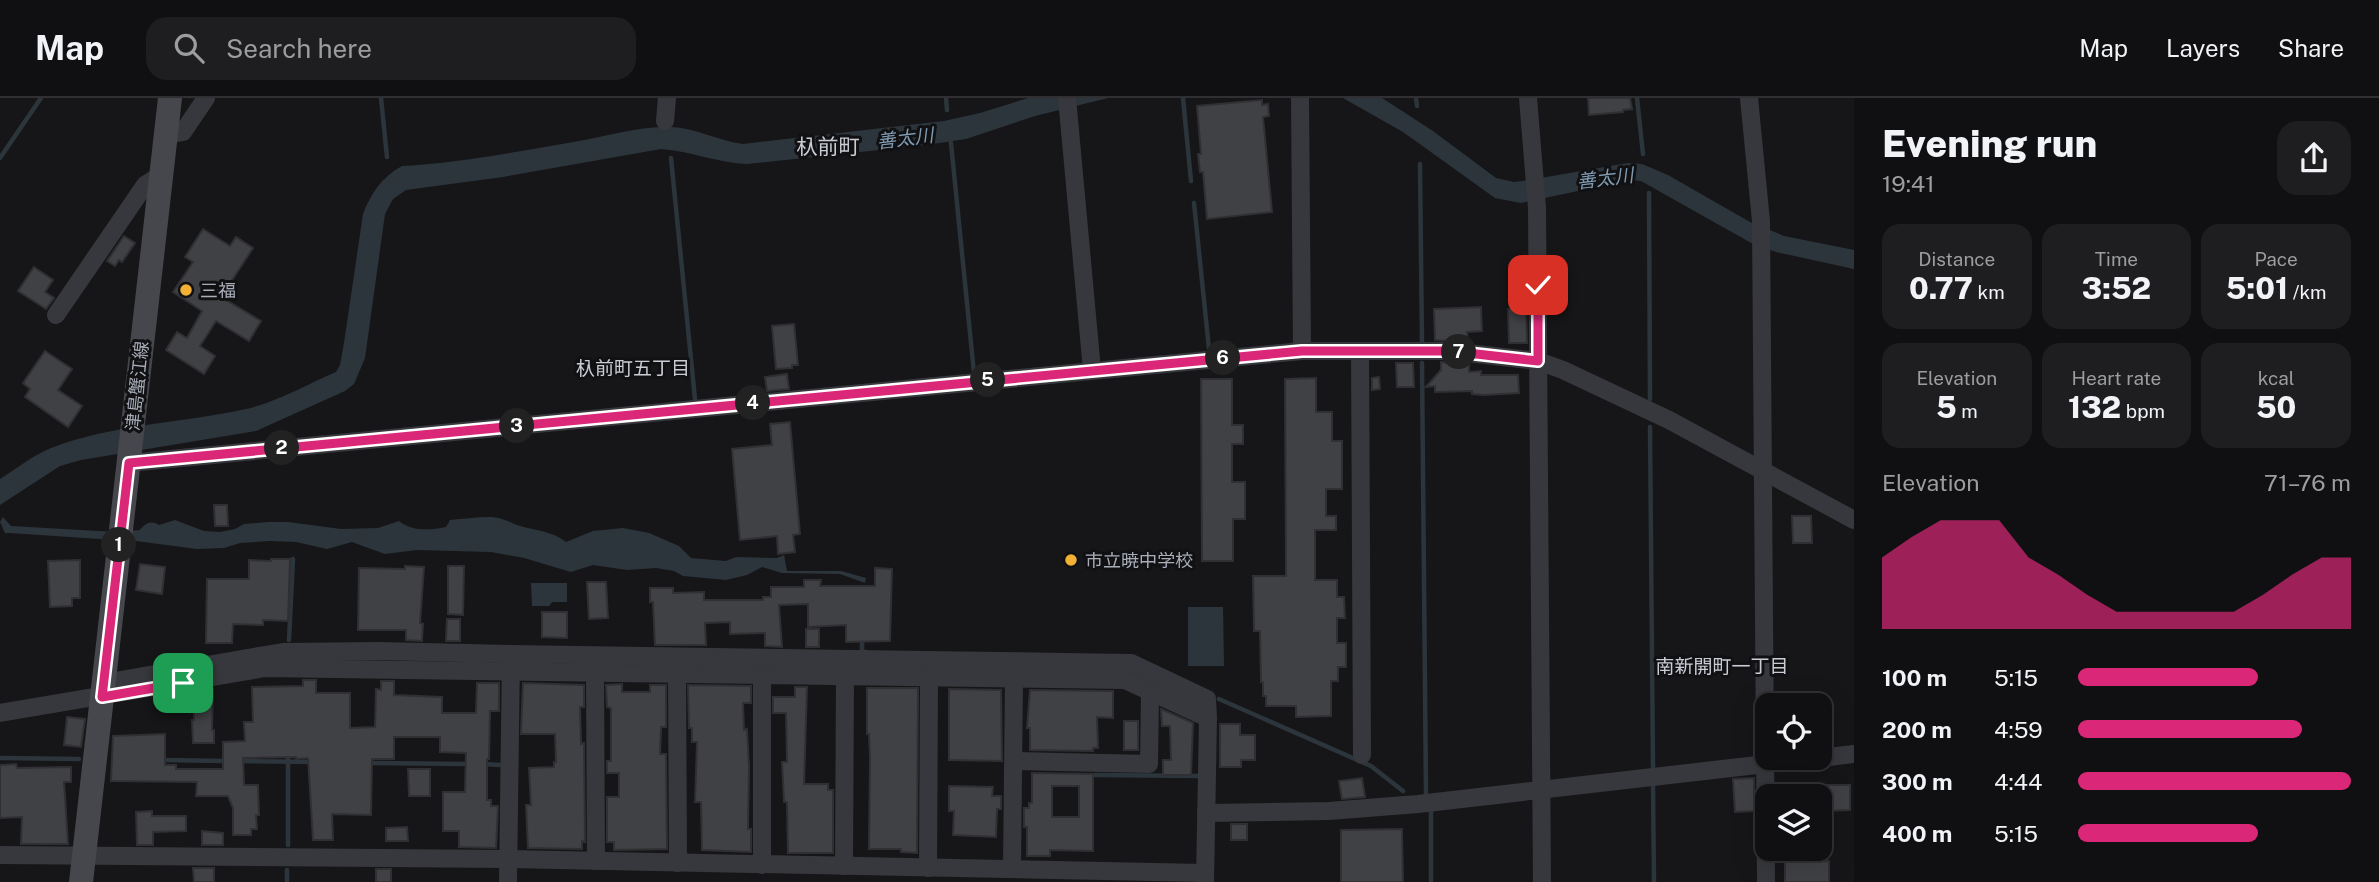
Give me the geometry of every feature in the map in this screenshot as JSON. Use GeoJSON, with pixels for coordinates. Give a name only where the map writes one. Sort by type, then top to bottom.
{"type":"FeatureCollection","features":[{"type":"Feature","properties":{"kind":"main road","name":"津島蟹江線"},"geometry":{"type":"LineString","coordinates":[[81,882],[170,98]]}},
{"type":"Feature","properties":{"kind":"street"},"geometry":{"type":"LineString","coordinates":[[166,135],[183,132],[206,98]]}},
{"type":"Feature","properties":{"kind":"street"},"geometry":{"type":"LineString","coordinates":[[665,121],[667,98]]}},
{"type":"Feature","properties":{"kind":"street"},"geometry":{"type":"LineString","coordinates":[[1300,98],[1302,351]]}},
{"type":"Feature","properties":{"kind":"street"},"geometry":{"type":"LineString","coordinates":[[1528,98],[1537,208],[1542,882]]}},
{"type":"Feature","properties":{"kind":"street"},"geometry":{"type":"LineString","coordinates":[[1749,98],[1762,251],[1766,693]]}},
{"type":"Feature","properties":{"kind":"street"},"geometry":{"type":"LineString","coordinates":[[1067,106],[1092,370]]}},
{"type":"Feature","properties":{"kind":"street"},"geometry":{"type":"LineString","coordinates":[[56,315],[145,185],[161,175]]}},
{"type":"Feature","properties":{"kind":"street"},"geometry":{"type":"LineString","coordinates":[[129,458],[1302,351],[1450,351],[1538,361],[1563,370],[1669,420],[1854,520]]}},
{"type":"Feature","properties":{"kind":"street"},"geometry":{"type":"LineString","coordinates":[[1360,351],[1363,755]]}},
{"type":"Feature","properties":{"kind":"street"},"geometry":{"type":"LineString","coordinates":[[511,662],[595,672],[1125,680],[1208,718]]}},
{"type":"Feature","properties":{"kind":"street"},"geometry":{"type":"LineString","coordinates":[[508,882],[511,662]]}},
{"type":"Feature","properties":{"kind":"street"},"geometry":{"type":"LineString","coordinates":[[0,713],[102,690],[265,668],[511,662],[1131,663],[1207,699],[1208,718],[1205,878],[1012,869],[509,859],[0,855]]}},
{"type":"Feature","properties":{"kind":"street"},"geometry":{"type":"LineString","coordinates":[[595,672],[596,861]]}},
{"type":"Feature","properties":{"kind":"street"},"geometry":{"type":"LineString","coordinates":[[677,673],[678,863]]}},
{"type":"Feature","properties":{"kind":"street"},"geometry":{"type":"LineString","coordinates":[[762,675],[762,864]]}},
{"type":"Feature","properties":{"kind":"street"},"geometry":{"type":"LineString","coordinates":[[844,866],[845,676]]}},
{"type":"Feature","properties":{"kind":"street"},"geometry":{"type":"LineString","coordinates":[[928,868],[929,677]]}},
{"type":"Feature","properties":{"kind":"street"},"geometry":{"type":"LineString","coordinates":[[1012,869],[1014,678]]}},
{"type":"Feature","properties":{"kind":"street"},"geometry":{"type":"LineString","coordinates":[[1014,761],[1149,764],[1150,693]]}},
{"type":"Feature","properties":{"kind":"street"},"geometry":{"type":"LineString","coordinates":[[1832,757],[1854,754]]}},
{"type":"Feature","properties":{"kind":"street"},"geometry":{"type":"LineString","coordinates":[[1206,813],[1329,811],[1418,804],[1755,765]]}},
{"type":"Feature","properties":{"kind":"street"},"geometry":{"type":"LineString","coordinates":[[1766,770],[1766,882]]}},
{"type":"Feature","properties":{"kind":"water","name":"善太川"},"geometry":{"type":"Polygon","coordinates":[[[1028,98],[1108,98],[1035,116],[966,139],[926,145],[747,164],[661,149],[503,177],[406,190],[393,199],[385,214],[365,358],[354,384],[345,391],[256,431],[81,460],[60,466],[0,505],[0,479],[51,448],[99,434],[258,406],[336,372],[344,343],[363,214],[378,186],[402,166],[490,156],[658,127],[688,129],[743,144],[944,121],[1028,98]]]}},
{"type":"Feature","properties":{"kind":"water","name":"善太川"},"geometry":{"type":"Polygon","coordinates":[[[1343,98],[1382,98],[1433,131],[1496,178],[1514,182],[1628,163],[1642,164],[1668,175],[1750,222],[1784,236],[1854,250],[1854,269],[1776,252],[1753,244],[1641,181],[1631,180],[1521,203],[1495,198],[1403,132],[1343,98]]]}},
{"type":"Feature","properties":{"kind":"water"},"geometry":{"type":"Polygon","coordinates":[[[3,517],[11,526],[117,532],[140,530],[148,523],[159,525],[175,520],[204,531],[220,532],[244,524],[268,522],[341,529],[378,528],[399,521],[416,529],[428,529],[446,527],[450,520],[493,517],[550,533],[566,542],[593,531],[623,528],[649,533],[679,546],[691,558],[726,561],[736,557],[777,558],[784,555],[787,571],[841,571],[866,578],[865,583],[840,574],[782,573],[762,567],[747,575],[726,580],[683,576],[674,571],[656,568],[627,570],[593,565],[571,572],[524,558],[491,552],[417,550],[385,554],[352,542],[327,549],[296,542],[270,541],[197,549],[136,541],[116,542],[5,533],[0,522],[3,517]]]}},
{"type":"Feature","properties":{"kind":"water"},"geometry":{"type":"Polygon","coordinates":[[[531,583],[567,583],[567,602],[532,606],[531,583]]]}},
{"type":"Feature","properties":{"kind":"water"},"geometry":{"type":"Polygon","coordinates":[[[1188,607],[1223,607],[1224,666],[1188,666],[1188,607]]]}},
{"type":"Feature","properties":{"kind":"building"},"geometry":{"type":"Polygon","coordinates":[[[1588,98],[1630,98],[1632,109],[1589,115],[1588,98]]]}},
{"type":"Feature","properties":{"kind":"building"},"geometry":{"type":"Polygon","coordinates":[[[1262,100],[1262,105],[1268,104],[1269,116],[1263,117],[1272,212],[1207,219],[1203,172],[1200,172],[1198,154],[1201,154],[1197,106],[1262,100]]]}},
{"type":"Feature","properties":{"kind":"building"},"geometry":{"type":"Polygon","coordinates":[[[203,229],[230,246],[236,237],[253,248],[221,297],[261,321],[249,341],[216,321],[200,346],[215,356],[204,374],[166,350],[177,332],[187,338],[202,311],[173,292],[193,262],[185,257],[203,229]]]}},
{"type":"Feature","properties":{"kind":"building"},"geometry":{"type":"Polygon","coordinates":[[[124,236],[135,243],[122,262],[119,260],[115,266],[107,261],[124,236]]]}},
{"type":"Feature","properties":{"kind":"building"},"geometry":{"type":"Polygon","coordinates":[[[34,267],[53,280],[45,292],[54,298],[46,309],[18,291],[34,267]]]}},
{"type":"Feature","properties":{"kind":"building"},"geometry":{"type":"Polygon","coordinates":[[[1481,307],[1482,331],[1467,332],[1468,342],[1435,340],[1434,309],[1481,307]]]}},
{"type":"Feature","properties":{"kind":"building"},"geometry":{"type":"Polygon","coordinates":[[[1508,309],[1526,309],[1527,343],[1509,343],[1508,309]]]}},
{"type":"Feature","properties":{"kind":"building"},"geometry":{"type":"Polygon","coordinates":[[[794,324],[798,365],[776,369],[772,326],[794,324]]]}},
{"type":"Feature","properties":{"kind":"building"},"geometry":{"type":"Polygon","coordinates":[[[45,351],[72,369],[58,390],[82,406],[68,427],[25,397],[30,389],[23,383],[45,351]]]}},
{"type":"Feature","properties":{"kind":"building"},"geometry":{"type":"Polygon","coordinates":[[[1441,362],[1469,365],[1469,372],[1481,371],[1481,375],[1518,375],[1519,393],[1484,395],[1472,394],[1472,391],[1435,392],[1435,386],[1426,387],[1441,370],[1441,362]]]}},
{"type":"Feature","properties":{"kind":"building"},"geometry":{"type":"Polygon","coordinates":[[[1396,363],[1413,363],[1414,387],[1397,387],[1396,363]]]}},
{"type":"Feature","properties":{"kind":"building"},"geometry":{"type":"Polygon","coordinates":[[[787,374],[789,389],[767,391],[765,377],[787,374]]]}},
{"type":"Feature","properties":{"kind":"building"},"geometry":{"type":"Polygon","coordinates":[[[1379,377],[1380,389],[1372,390],[1372,378],[1379,377]]]}},
{"type":"Feature","properties":{"kind":"building"},"geometry":{"type":"Polygon","coordinates":[[[1316,378],[1316,412],[1332,412],[1332,441],[1342,441],[1342,489],[1326,489],[1326,516],[1336,516],[1336,530],[1315,530],[1315,580],[1337,580],[1337,597],[1344,597],[1345,618],[1337,618],[1337,643],[1346,643],[1346,667],[1338,667],[1338,681],[1331,681],[1331,716],[1296,717],[1296,706],[1266,706],[1261,682],[1260,631],[1254,631],[1253,576],[1286,576],[1285,379],[1316,378]]]}},
{"type":"Feature","properties":{"kind":"building"},"geometry":{"type":"Polygon","coordinates":[[[1201,379],[1232,379],[1232,425],[1243,425],[1243,444],[1232,444],[1232,482],[1245,482],[1245,519],[1233,519],[1233,561],[1202,561],[1201,379]]]}},
{"type":"Feature","properties":{"kind":"building"},"geometry":{"type":"Polygon","coordinates":[[[790,422],[800,534],[793,535],[795,552],[778,554],[777,536],[740,540],[732,449],[772,445],[770,424],[790,422]]]}},
{"type":"Feature","properties":{"kind":"building"},"geometry":{"type":"Polygon","coordinates":[[[214,505],[227,505],[228,526],[215,526],[214,505]]]}},
{"type":"Feature","properties":{"kind":"building"},"geometry":{"type":"Polygon","coordinates":[[[1792,516],[1811,516],[1812,543],[1793,543],[1792,516]]]}},
{"type":"Feature","properties":{"kind":"building"},"geometry":{"type":"Polygon","coordinates":[[[290,559],[288,621],[263,620],[263,625],[233,624],[232,643],[206,643],[207,579],[249,579],[249,560],[290,559]]]}},
{"type":"Feature","properties":{"kind":"building"},"geometry":{"type":"Polygon","coordinates":[[[80,560],[80,598],[72,598],[72,606],[50,607],[48,561],[80,560]]]}},
{"type":"Feature","properties":{"kind":"building"},"geometry":{"type":"Polygon","coordinates":[[[140,564],[165,567],[162,594],[136,590],[140,564]]]}},
{"type":"Feature","properties":{"kind":"building"},"geometry":{"type":"Polygon","coordinates":[[[405,566],[424,567],[420,623],[423,624],[422,641],[406,640],[406,630],[358,630],[359,568],[405,569],[405,566]]]}},
{"type":"Feature","properties":{"kind":"building"},"geometry":{"type":"Polygon","coordinates":[[[448,566],[464,566],[463,615],[448,614],[448,566]]]}},
{"type":"Feature","properties":{"kind":"building"},"geometry":{"type":"Polygon","coordinates":[[[875,568],[892,569],[890,641],[846,642],[846,625],[808,627],[808,604],[779,605],[782,647],[765,646],[765,633],[730,634],[730,622],[705,623],[706,645],[655,645],[650,588],[673,588],[673,593],[704,592],[704,600],[763,600],[763,597],[771,597],[771,587],[804,587],[804,580],[821,580],[820,586],[875,586],[875,568]]]}},
{"type":"Feature","properties":{"kind":"building"},"geometry":{"type":"Polygon","coordinates":[[[587,582],[606,582],[608,618],[589,619],[587,582]]]}},
{"type":"Feature","properties":{"kind":"building"},"geometry":{"type":"Polygon","coordinates":[[[542,612],[567,612],[567,638],[542,637],[542,612]]]}},
{"type":"Feature","properties":{"kind":"building"},"geometry":{"type":"Polygon","coordinates":[[[447,619],[460,619],[460,641],[446,641],[447,619]]]}},
{"type":"Feature","properties":{"kind":"building"},"geometry":{"type":"Polygon","coordinates":[[[806,629],[819,629],[819,647],[806,647],[806,629]]]}},
{"type":"Feature","properties":{"kind":"building"},"geometry":{"type":"Polygon","coordinates":[[[303,680],[316,680],[316,693],[350,693],[350,728],[375,727],[376,689],[381,690],[381,681],[394,681],[394,695],[442,697],[442,713],[476,713],[477,683],[499,683],[499,711],[490,711],[487,759],[487,800],[491,800],[491,806],[498,806],[496,848],[459,847],[459,831],[443,831],[443,792],[465,792],[466,753],[440,752],[440,737],[394,737],[394,759],[372,759],[371,815],[332,814],[333,840],[313,840],[308,758],[243,758],[244,785],[258,785],[259,815],[256,815],[257,829],[251,829],[251,835],[233,835],[233,808],[228,796],[196,796],[197,782],[111,781],[113,736],[165,734],[165,765],[176,765],[176,769],[223,769],[223,742],[245,741],[244,722],[253,722],[252,687],[303,686],[303,680]]]}},
{"type":"Feature","properties":{"kind":"building"},"geometry":{"type":"Polygon","coordinates":[[[523,683],[584,685],[584,707],[580,707],[581,744],[584,743],[585,842],[582,841],[582,849],[528,848],[526,805],[531,805],[529,768],[554,767],[556,762],[555,734],[521,734],[523,683]]]}},
{"type":"Feature","properties":{"kind":"building"},"geometry":{"type":"Polygon","coordinates":[[[622,684],[622,692],[650,692],[650,685],[666,685],[666,727],[661,727],[660,754],[666,754],[667,849],[614,850],[614,842],[607,842],[607,797],[619,797],[619,773],[607,773],[607,761],[611,761],[611,708],[607,707],[606,685],[622,684]]]}},
{"type":"Feature","properties":{"kind":"building"},"geometry":{"type":"Polygon","coordinates":[[[688,685],[751,686],[751,703],[743,703],[744,730],[747,729],[748,829],[751,829],[751,852],[702,850],[701,802],[695,802],[697,742],[692,742],[692,728],[689,728],[688,685]]]}},
{"type":"Feature","properties":{"kind":"building"},"geometry":{"type":"Polygon","coordinates":[[[795,687],[807,687],[804,784],[828,784],[828,790],[833,790],[833,853],[788,853],[787,802],[784,802],[782,762],[787,762],[786,713],[773,713],[773,697],[795,697],[795,687]]]}},
{"type":"Feature","properties":{"kind":"building"},"geometry":{"type":"Polygon","coordinates":[[[867,688],[918,688],[917,853],[901,852],[901,849],[869,849],[870,757],[867,688]]]}},
{"type":"Feature","properties":{"kind":"building"},"geometry":{"type":"Polygon","coordinates":[[[213,689],[214,743],[193,743],[192,720],[196,691],[213,689]]]}},
{"type":"Feature","properties":{"kind":"building"},"geometry":{"type":"Polygon","coordinates":[[[949,689],[1001,690],[1002,761],[949,760],[949,689]]]}},
{"type":"Feature","properties":{"kind":"building"},"geometry":{"type":"Polygon","coordinates":[[[1030,690],[1113,691],[1113,718],[1097,717],[1098,748],[1093,748],[1093,751],[1030,750],[1030,728],[1027,728],[1030,690]]]}},
{"type":"Feature","properties":{"kind":"building"},"geometry":{"type":"Polygon","coordinates":[[[1161,709],[1193,723],[1191,775],[1163,775],[1163,760],[1171,760],[1170,726],[1162,726],[1161,709]]]}},
{"type":"Feature","properties":{"kind":"building"},"geometry":{"type":"Polygon","coordinates":[[[67,717],[85,719],[81,747],[64,745],[67,717]]]}},
{"type":"Feature","properties":{"kind":"building"},"geometry":{"type":"Polygon","coordinates":[[[1124,721],[1138,721],[1138,750],[1124,750],[1124,721]]]}},
{"type":"Feature","properties":{"kind":"building"},"geometry":{"type":"Polygon","coordinates":[[[1220,724],[1240,724],[1240,735],[1255,735],[1255,760],[1241,760],[1241,767],[1220,767],[1220,724]]]}},
{"type":"Feature","properties":{"kind":"building"},"geometry":{"type":"Polygon","coordinates":[[[16,764],[17,768],[71,767],[71,782],[64,782],[68,844],[21,844],[22,817],[0,818],[0,765],[16,764]]]}},
{"type":"Feature","properties":{"kind":"building"},"geometry":{"type":"Polygon","coordinates":[[[408,769],[430,769],[430,796],[409,796],[408,769]]]}},
{"type":"Feature","properties":{"kind":"building"},"geometry":{"type":"Polygon","coordinates":[[[1032,773],[1093,774],[1093,851],[1050,850],[1050,856],[1027,856],[1024,808],[1029,808],[1029,803],[1032,803],[1032,773]],[[1052,786],[1052,817],[1079,817],[1079,786],[1052,786]]]}},
{"type":"Feature","properties":{"kind":"building"},"geometry":{"type":"Polygon","coordinates":[[[1362,778],[1365,797],[1342,799],[1339,781],[1362,778]]]}},
{"type":"Feature","properties":{"kind":"building"},"geometry":{"type":"Polygon","coordinates":[[[1754,778],[1754,811],[1735,812],[1733,779],[1754,778]]]}},
{"type":"Feature","properties":{"kind":"building"},"geometry":{"type":"Polygon","coordinates":[[[1832,785],[1850,785],[1850,810],[1832,811],[1832,785]]]}},
{"type":"Feature","properties":{"kind":"building"},"geometry":{"type":"Polygon","coordinates":[[[949,786],[993,787],[992,796],[1001,796],[1001,809],[997,809],[996,837],[953,835],[954,811],[949,811],[949,786]]]}},
{"type":"Feature","properties":{"kind":"building"},"geometry":{"type":"Polygon","coordinates":[[[152,811],[152,816],[186,816],[186,831],[153,832],[153,845],[137,845],[136,812],[152,811]]]}},
{"type":"Feature","properties":{"kind":"building"},"geometry":{"type":"Polygon","coordinates":[[[1231,824],[1247,824],[1247,840],[1231,840],[1231,824]]]}},
{"type":"Feature","properties":{"kind":"building"},"geometry":{"type":"Polygon","coordinates":[[[407,827],[408,841],[386,841],[386,828],[407,827]]]}},
{"type":"Feature","properties":{"kind":"building"},"geometry":{"type":"Polygon","coordinates":[[[1402,829],[1403,882],[1341,882],[1341,830],[1402,829]]]}},
{"type":"Feature","properties":{"kind":"building"},"geometry":{"type":"Polygon","coordinates":[[[202,831],[223,833],[223,845],[202,845],[202,831]]]}},
{"type":"Feature","properties":{"kind":"building"},"geometry":{"type":"Polygon","coordinates":[[[1829,861],[1829,882],[1785,882],[1785,862],[1829,861]]]}},
{"type":"Feature","properties":{"kind":"building"},"geometry":{"type":"Polygon","coordinates":[[[193,868],[214,868],[214,882],[194,882],[193,868]]]}},
{"type":"Feature","properties":{"kind":"building"},"geometry":{"type":"Polygon","coordinates":[[[376,869],[391,869],[391,882],[376,882],[376,869]]]}},
{"type":"Feature","properties":{"kind":"waterway"},"geometry":{"type":"LineString","coordinates":[[0,158],[41,98]]}},
{"type":"Feature","properties":{"kind":"waterway"},"geometry":{"type":"LineString","coordinates":[[381,98],[387,157]]}},
{"type":"Feature","properties":{"kind":"waterway"},"geometry":{"type":"LineString","coordinates":[[946,98],[947,110]]}},
{"type":"Feature","properties":{"kind":"waterway"},"geometry":{"type":"LineString","coordinates":[[1183,98],[1191,181]]}},
{"type":"Feature","properties":{"kind":"waterway"},"geometry":{"type":"LineString","coordinates":[[1416,98],[1417,106]]}},
{"type":"Feature","properties":{"kind":"waterway"},"geometry":{"type":"LineString","coordinates":[[1637,98],[1643,154]]}},
{"type":"Feature","properties":{"kind":"waterway"},"geometry":{"type":"LineString","coordinates":[[951,143],[974,373]]}},
{"type":"Feature","properties":{"kind":"waterway"},"geometry":{"type":"LineString","coordinates":[[671,158],[695,399]]}},
{"type":"Feature","properties":{"kind":"waterway"},"geometry":{"type":"LineString","coordinates":[[1420,164],[1422,342]]}},
{"type":"Feature","properties":{"kind":"waterway"},"geometry":{"type":"LineString","coordinates":[[1649,193],[1650,399]]}},
{"type":"Feature","properties":{"kind":"waterway"},"geometry":{"type":"LineString","coordinates":[[1194,203],[1209,349]]}},
{"type":"Feature","properties":{"kind":"waterway"},"geometry":{"type":"LineString","coordinates":[[1422,363],[1426,795]]}},
{"type":"Feature","properties":{"kind":"waterway"},"geometry":{"type":"LineString","coordinates":[[1650,427],[1653,771]]}},
{"type":"Feature","properties":{"kind":"waterway"},"geometry":{"type":"LineString","coordinates":[[289,640],[293,559]]}},
{"type":"Feature","properties":{"kind":"waterway"},"geometry":{"type":"LineString","coordinates":[[862,637],[862,652],[866,652]]}},
{"type":"Feature","properties":{"kind":"waterway"},"geometry":{"type":"LineString","coordinates":[[1219,699],[1371,766],[1403,791]]}},
{"type":"Feature","properties":{"kind":"waterway"},"geometry":{"type":"LineString","coordinates":[[288,751],[288,845]]}},
{"type":"Feature","properties":{"kind":"waterway"},"geometry":{"type":"LineString","coordinates":[[0,758],[79,759]]}},
{"type":"Feature","properties":{"kind":"waterway"},"geometry":{"type":"LineString","coordinates":[[162,760],[226,761]]}},
{"type":"Feature","properties":{"kind":"waterway"},"geometry":{"type":"LineString","coordinates":[[239,761],[314,762]]}},
{"type":"Feature","properties":{"kind":"waterway"},"geometry":{"type":"LineString","coordinates":[[368,763],[471,764]]}},
{"type":"Feature","properties":{"kind":"waterway"},"geometry":{"type":"LineString","coordinates":[[484,764],[500,765]]}},
{"type":"Feature","properties":{"kind":"waterway"},"geometry":{"type":"LineString","coordinates":[[1095,775],[1200,776]]}},
{"type":"Feature","properties":{"kind":"waterway"},"geometry":{"type":"LineString","coordinates":[[1653,785],[1654,882]]}},
{"type":"Feature","properties":{"kind":"waterway"},"geometry":{"type":"LineString","coordinates":[[1431,811],[1431,882]]}},
{"type":"Feature","properties":{"kind":"waterway"},"geometry":{"type":"LineString","coordinates":[[287,870],[287,882]]}},
{"type":"Feature","properties":{"kind":"place","name":"三福"},"geometry":{"type":"Point","coordinates":[186,290]}},
{"type":"Feature","properties":{"kind":"place","name":"市立暁中学校"},"geometry":{"type":"Point","coordinates":[1071,560]}},
{"type":"Feature","properties":{"kind":"district","name":"杁前町"},"geometry":{"type":"Point","coordinates":[828,146]}},
{"type":"Feature","properties":{"kind":"district","name":"杁前町五丁目"},"geometry":{"type":"Point","coordinates":[633,368]}},
{"type":"Feature","properties":{"kind":"district","name":"南新開町一丁目"},"geometry":{"type":"Point","coordinates":[1722,666]}},
{"type":"Feature","properties":{"kind":"route"},"geometry":{"type":"LineString","coordinates":[[183,683],[102,697],[129,463],[1302,351],[1450,351],[1538,361],[1538,285]]}}]}
